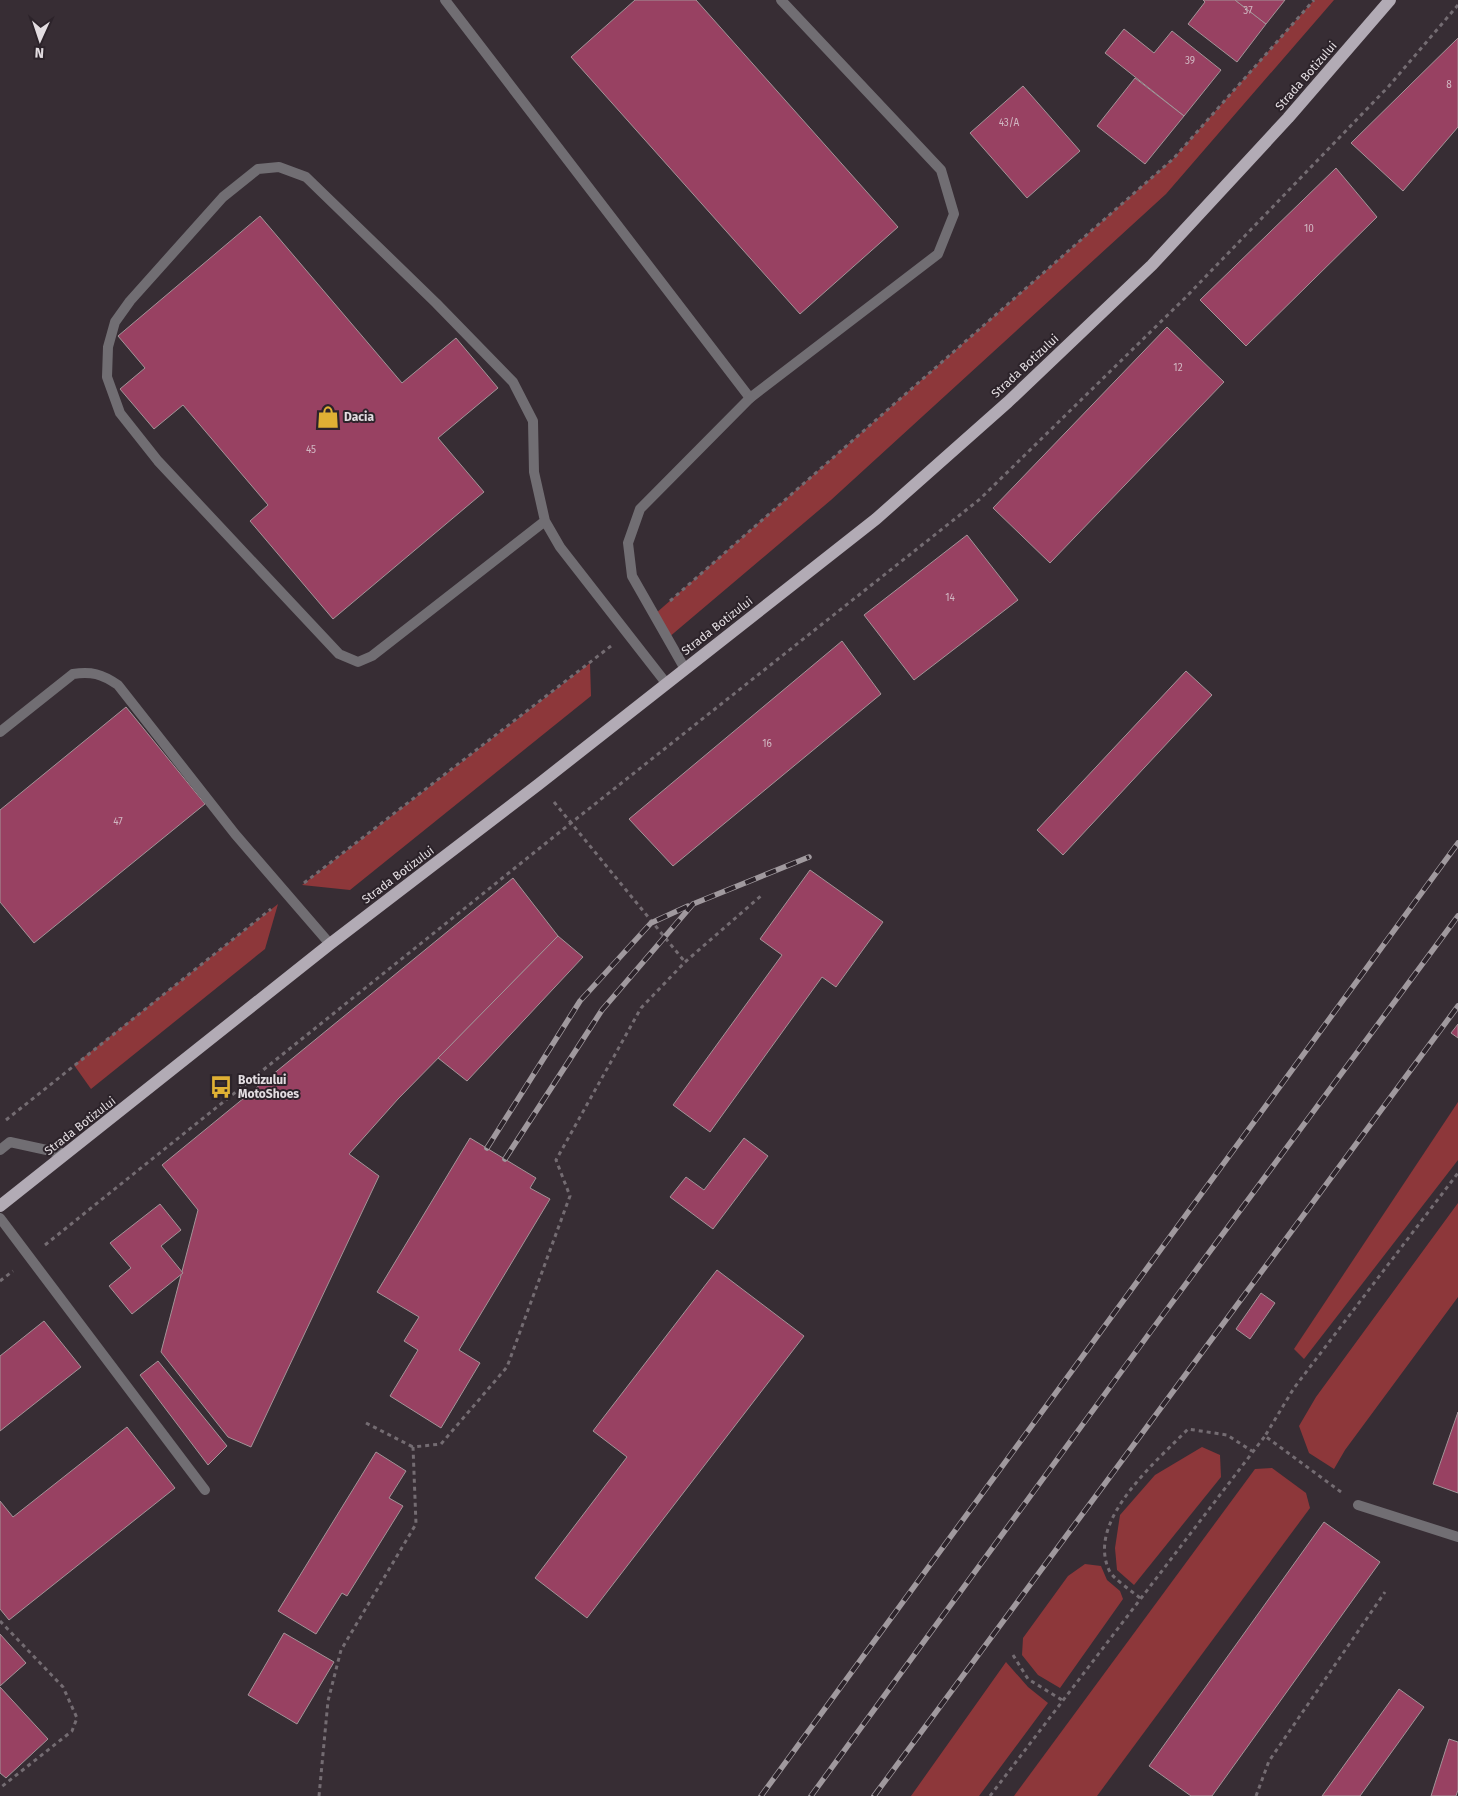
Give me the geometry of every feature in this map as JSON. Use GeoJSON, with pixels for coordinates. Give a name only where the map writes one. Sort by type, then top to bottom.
{"type":"FeatureCollection","features":[{"type":"Feature","properties":{"kind":"main road","name":"Strada Botizului"},"geometry":{"type":"LineString","coordinates":[[0,1206],[330,944],[876,519],[1022,388],[1152,265],[1288,118],[1390,0]]}},
{"type":"Feature","properties":{"kind":"street"},"geometry":{"type":"LineString","coordinates":[[445,0],[750,398]]}},
{"type":"Feature","properties":{"kind":"street"},"geometry":{"type":"LineString","coordinates":[[685,669],[632,576],[628,543],[640,509],[750,398],[938,254],[954,214],[941,170],[781,0]]}},
{"type":"Feature","properties":{"kind":"street"},"geometry":{"type":"LineString","coordinates":[[545,521],[372,656],[358,662],[339,654],[158,461],[120,412],[107,377],[108,347],[115,322],[130,301],[223,197],[258,169],[279,167],[306,177],[513,382],[533,421],[534,472],[545,521],[560,546],[666,684]]}},
{"type":"Feature","properties":{"kind":"street"},"geometry":{"type":"LineString","coordinates":[[0,732],[73,674],[86,672],[103,675],[118,685],[235,834],[289,894],[330,944]]}},
{"type":"Feature","properties":{"kind":"street"},"geometry":{"type":"LineString","coordinates":[[0,1150],[10,1142],[65,1154]]}},
{"type":"Feature","properties":{"kind":"street"},"geometry":{"type":"LineString","coordinates":[[0,1218],[205,1490]]}},
{"type":"Feature","properties":{"kind":"street"},"geometry":{"type":"LineString","coordinates":[[1358,1504],[1458,1537]]}},
{"type":"Feature","properties":{"kind":"path"},"geometry":{"type":"LineString","coordinates":[[655,614],[1173,159],[1314,0]]}},
{"type":"Feature","properties":{"kind":"path"},"geometry":{"type":"LineString","coordinates":[[0,1281],[571,823],[980,499],[1193,290],[1390,86],[1458,5]]}},
{"type":"Feature","properties":{"kind":"path"},"geometry":{"type":"LineString","coordinates":[[0,1125],[289,894],[627,634]]}},
{"type":"Feature","properties":{"kind":"path"},"geometry":{"type":"LineString","coordinates":[[571,823],[685,962]]}},
{"type":"Feature","properties":{"kind":"path"},"geometry":{"type":"LineString","coordinates":[[366,1423],[413,1447],[441,1444],[507,1367],[570,1196],[556,1160],[640,1008],[685,962],[762,894]]}},
{"type":"Feature","properties":{"kind":"path"},"geometry":{"type":"LineString","coordinates":[[990,1796],[1265,1436],[1294,1388],[1458,1173]]}},
{"type":"Feature","properties":{"kind":"path"},"geometry":{"type":"LineString","coordinates":[[1140,1598],[1109,1571],[1103,1538],[1127,1492],[1188,1429],[1227,1434],[1252,1451]]}},
{"type":"Feature","properties":{"kind":"path"},"geometry":{"type":"LineString","coordinates":[[1265,1436],[1358,1504]]}},
{"type":"Feature","properties":{"kind":"path"},"geometry":{"type":"LineString","coordinates":[[319,1796],[328,1701],[341,1650],[416,1524],[413,1447]]}},
{"type":"Feature","properties":{"kind":"path"},"geometry":{"type":"LineString","coordinates":[[1256,1796],[1270,1761],[1384,1592]]}},
{"type":"Feature","properties":{"kind":"path"},"geometry":{"type":"LineString","coordinates":[[0,1620],[64,1687],[77,1718],[72,1732],[0,1788]]}},
{"type":"Feature","properties":{"kind":"path"},"geometry":{"type":"LineString","coordinates":[[1013,1655],[1028,1678],[1062,1700]]}},
{"type":"Feature","properties":{"kind":"shaded area"},"geometry":{"type":"Polygon","coordinates":[[[1314,0],[1334,0],[1166,194],[831,500],[668,638],[655,614],[1173,159],[1314,0]]]}},
{"type":"Feature","properties":{"kind":"shaded area"},"geometry":{"type":"Polygon","coordinates":[[[590,663],[591,696],[350,890],[302,885],[590,663]]]}},
{"type":"Feature","properties":{"kind":"shaded area"},"geometry":{"type":"Polygon","coordinates":[[[278,904],[265,949],[91,1089],[74,1065],[278,904]]]}},
{"type":"Feature","properties":{"kind":"shaded area"},"geometry":{"type":"Polygon","coordinates":[[[1458,1102],[1458,1160],[1304,1359],[1294,1349],[1458,1102]]]}},
{"type":"Feature","properties":{"kind":"shaded area"},"geometry":{"type":"Polygon","coordinates":[[[1458,1203],[1458,1297],[1345,1450],[1334,1469],[1309,1453],[1299,1426],[1316,1397],[1458,1203]]]}},
{"type":"Feature","properties":{"kind":"shaded area"},"geometry":{"type":"Polygon","coordinates":[[[1202,1447],[1220,1455],[1221,1477],[1134,1585],[1117,1570],[1115,1548],[1120,1515],[1155,1475],[1202,1447]]]}},
{"type":"Feature","properties":{"kind":"shaded area"},"geometry":{"type":"Polygon","coordinates":[[[1272,1468],[1306,1493],[1310,1508],[1097,1796],[1014,1796],[1255,1469],[1272,1468]]]}},
{"type":"Feature","properties":{"kind":"shaded area"},"geometry":{"type":"Polygon","coordinates":[[[1085,1564],[1101,1566],[1107,1580],[1120,1591],[1123,1599],[1060,1688],[1038,1675],[1022,1655],[1023,1638],[1068,1576],[1085,1564]]]}},
{"type":"Feature","properties":{"kind":"shaded area"},"geometry":{"type":"Polygon","coordinates":[[[1006,1662],[1028,1687],[1048,1703],[979,1796],[911,1796],[1006,1662]]]}},
{"type":"Feature","properties":{"kind":"building"},"geometry":{"type":"Polygon","coordinates":[[[635,0],[696,0],[898,227],[800,314],[571,57],[635,0]]]}},
{"type":"Feature","properties":{"kind":"building"},"geometry":{"type":"Polygon","coordinates":[[[1203,0],[1235,0],[1266,24],[1237,62],[1188,24],[1205,2],[1203,0]]]}},
{"type":"Feature","properties":{"kind":"building"},"geometry":{"type":"Polygon","coordinates":[[[1235,0],[1285,0],[1266,24],[1235,0]]]}},
{"type":"Feature","properties":{"kind":"building"},"geometry":{"type":"Polygon","coordinates":[[[1124,29],[1154,53],[1172,31],[1221,70],[1184,116],[1105,53],[1124,29]]]}},
{"type":"Feature","properties":{"kind":"building"},"geometry":{"type":"Polygon","coordinates":[[[1458,38],[1458,127],[1403,191],[1351,143],[1458,38]]]}},
{"type":"Feature","properties":{"kind":"building"},"geometry":{"type":"Polygon","coordinates":[[[1135,78],[1184,116],[1145,164],[1097,126],[1135,78]]]}},
{"type":"Feature","properties":{"kind":"building"},"geometry":{"type":"Polygon","coordinates":[[[1023,86],[1080,151],[1027,198],[970,133],[1023,86]]]}},
{"type":"Feature","properties":{"kind":"building"},"geometry":{"type":"Polygon","coordinates":[[[1336,168],[1377,217],[1246,346],[1200,300],[1336,168]]]}},
{"type":"Feature","properties":{"kind":"building","name":"Dacia"},"geometry":{"type":"Polygon","coordinates":[[[260,216],[402,383],[456,338],[498,388],[438,438],[484,492],[333,619],[250,521],[268,505],[183,405],[154,429],[120,389],[145,368],[118,336],[260,216]]]}},
{"type":"Feature","properties":{"kind":"building"},"geometry":{"type":"Polygon","coordinates":[[[1167,327],[1224,382],[1050,563],[993,508],[1167,327]]]}},
{"type":"Feature","properties":{"kind":"building"},"geometry":{"type":"Polygon","coordinates":[[[967,535],[1018,600],[914,680],[864,615],[967,535]]]}},
{"type":"Feature","properties":{"kind":"building"},"geometry":{"type":"Polygon","coordinates":[[[842,641],[881,694],[673,866],[629,819],[842,641]]]}},
{"type":"Feature","properties":{"kind":"building"},"geometry":{"type":"Polygon","coordinates":[[[1186,671],[1212,695],[1063,855],[1037,830],[1186,671]]]}},
{"type":"Feature","properties":{"kind":"building"},"geometry":{"type":"Polygon","coordinates":[[[126,707],[205,804],[34,943],[0,902],[0,810],[126,707]]]}},
{"type":"Feature","properties":{"kind":"building"},"geometry":{"type":"Polygon","coordinates":[[[810,870],[883,922],[836,987],[822,977],[710,1132],[673,1105],[782,955],[760,939],[810,870]]]}},
{"type":"Feature","properties":{"kind":"building"},"geometry":{"type":"Polygon","coordinates":[[[513,878],[558,936],[398,1099],[349,1154],[379,1176],[251,1447],[228,1437],[161,1352],[198,1210],[162,1165],[513,878]]]}},
{"type":"Feature","properties":{"kind":"building"},"geometry":{"type":"Polygon","coordinates":[[[558,936],[583,957],[467,1081],[438,1058],[558,936]]]}},
{"type":"Feature","properties":{"kind":"building"},"geometry":{"type":"Polygon","coordinates":[[[1458,1024],[1458,1038],[1451,1033],[1458,1024]]]}},
{"type":"Feature","properties":{"kind":"building"},"geometry":{"type":"Polygon","coordinates":[[[470,1138],[536,1178],[530,1188],[550,1199],[459,1350],[480,1363],[441,1428],[390,1396],[418,1350],[404,1341],[419,1317],[377,1292],[470,1138]]]}},
{"type":"Feature","properties":{"kind":"building"},"geometry":{"type":"Polygon","coordinates":[[[744,1138],[768,1156],[713,1229],[670,1197],[686,1177],[704,1190],[744,1138]]]}},
{"type":"Feature","properties":{"kind":"building"},"geometry":{"type":"Polygon","coordinates":[[[160,1204],[181,1230],[161,1246],[183,1273],[132,1314],[109,1286],[131,1268],[110,1243],[160,1204]]]}},
{"type":"Feature","properties":{"kind":"building"},"geometry":{"type":"Polygon","coordinates":[[[717,1270],[804,1336],[587,1618],[535,1578],[627,1457],[593,1431],[717,1270]]]}},
{"type":"Feature","properties":{"kind":"building"},"geometry":{"type":"Polygon","coordinates":[[[1261,1293],[1275,1303],[1250,1339],[1236,1329],[1261,1293]]]}},
{"type":"Feature","properties":{"kind":"building"},"geometry":{"type":"Polygon","coordinates":[[[44,1321],[81,1367],[0,1431],[0,1356],[44,1321]]]}},
{"type":"Feature","properties":{"kind":"building"},"geometry":{"type":"Polygon","coordinates":[[[158,1361],[227,1446],[208,1465],[140,1375],[158,1361]]]}},
{"type":"Feature","properties":{"kind":"building"},"geometry":{"type":"Polygon","coordinates":[[[1458,1412],[1458,1493],[1433,1484],[1458,1412]]]}},
{"type":"Feature","properties":{"kind":"building"},"geometry":{"type":"Polygon","coordinates":[[[127,1427],[175,1488],[9,1620],[0,1609],[0,1501],[13,1517],[127,1427]]]}},
{"type":"Feature","properties":{"kind":"building"},"geometry":{"type":"Polygon","coordinates":[[[376,1452],[406,1471],[389,1498],[403,1506],[347,1596],[342,1593],[316,1634],[278,1611],[376,1452]]]}},
{"type":"Feature","properties":{"kind":"building"},"geometry":{"type":"Polygon","coordinates":[[[1324,1522],[1380,1562],[1212,1796],[1191,1796],[1149,1766],[1324,1522]]]}},
{"type":"Feature","properties":{"kind":"building"},"geometry":{"type":"Polygon","coordinates":[[[284,1633],[334,1662],[297,1724],[248,1695],[284,1633]]]}},
{"type":"Feature","properties":{"kind":"building"},"geometry":{"type":"Polygon","coordinates":[[[0,1634],[26,1663],[0,1686],[0,1634]]]}},
{"type":"Feature","properties":{"kind":"building"},"geometry":{"type":"Polygon","coordinates":[[[0,1687],[48,1739],[6,1778],[0,1773],[0,1687]]]}},
{"type":"Feature","properties":{"kind":"building"},"geometry":{"type":"Polygon","coordinates":[[[1399,1689],[1424,1707],[1360,1796],[1322,1796],[1399,1689]]]}},
{"type":"Feature","properties":{"kind":"building"},"geometry":{"type":"Polygon","coordinates":[[[1449,1739],[1458,1742],[1458,1790],[1456,1796],[1431,1796],[1449,1739]]]}},
{"type":"Feature","properties":{"kind":"railway"},"geometry":{"type":"LineString","coordinates":[[761,1796],[1458,843]]}},
{"type":"Feature","properties":{"kind":"railway"},"geometry":{"type":"LineString","coordinates":[[505,1159],[602,1010],[693,904],[809,857]]}},
{"type":"Feature","properties":{"kind":"railway"},"geometry":{"type":"LineString","coordinates":[[487,1148],[580,1001],[651,923],[688,906]]}},
{"type":"Feature","properties":{"kind":"railway"},"geometry":{"type":"LineString","coordinates":[[811,1796],[1151,1331],[1458,916]]}},
{"type":"Feature","properties":{"kind":"railway"},"geometry":{"type":"LineString","coordinates":[[874,1796],[1458,1006]]}},
{"type":"Feature","properties":{"kind":"place","name":"Dacia"},"geometry":{"type":"Point","coordinates":[328,417]}},
{"type":"Feature","properties":{"kind":"place","name":"Botizului MotoShoes"},"geometry":{"type":"Point","coordinates":[221,1087]}}]}
